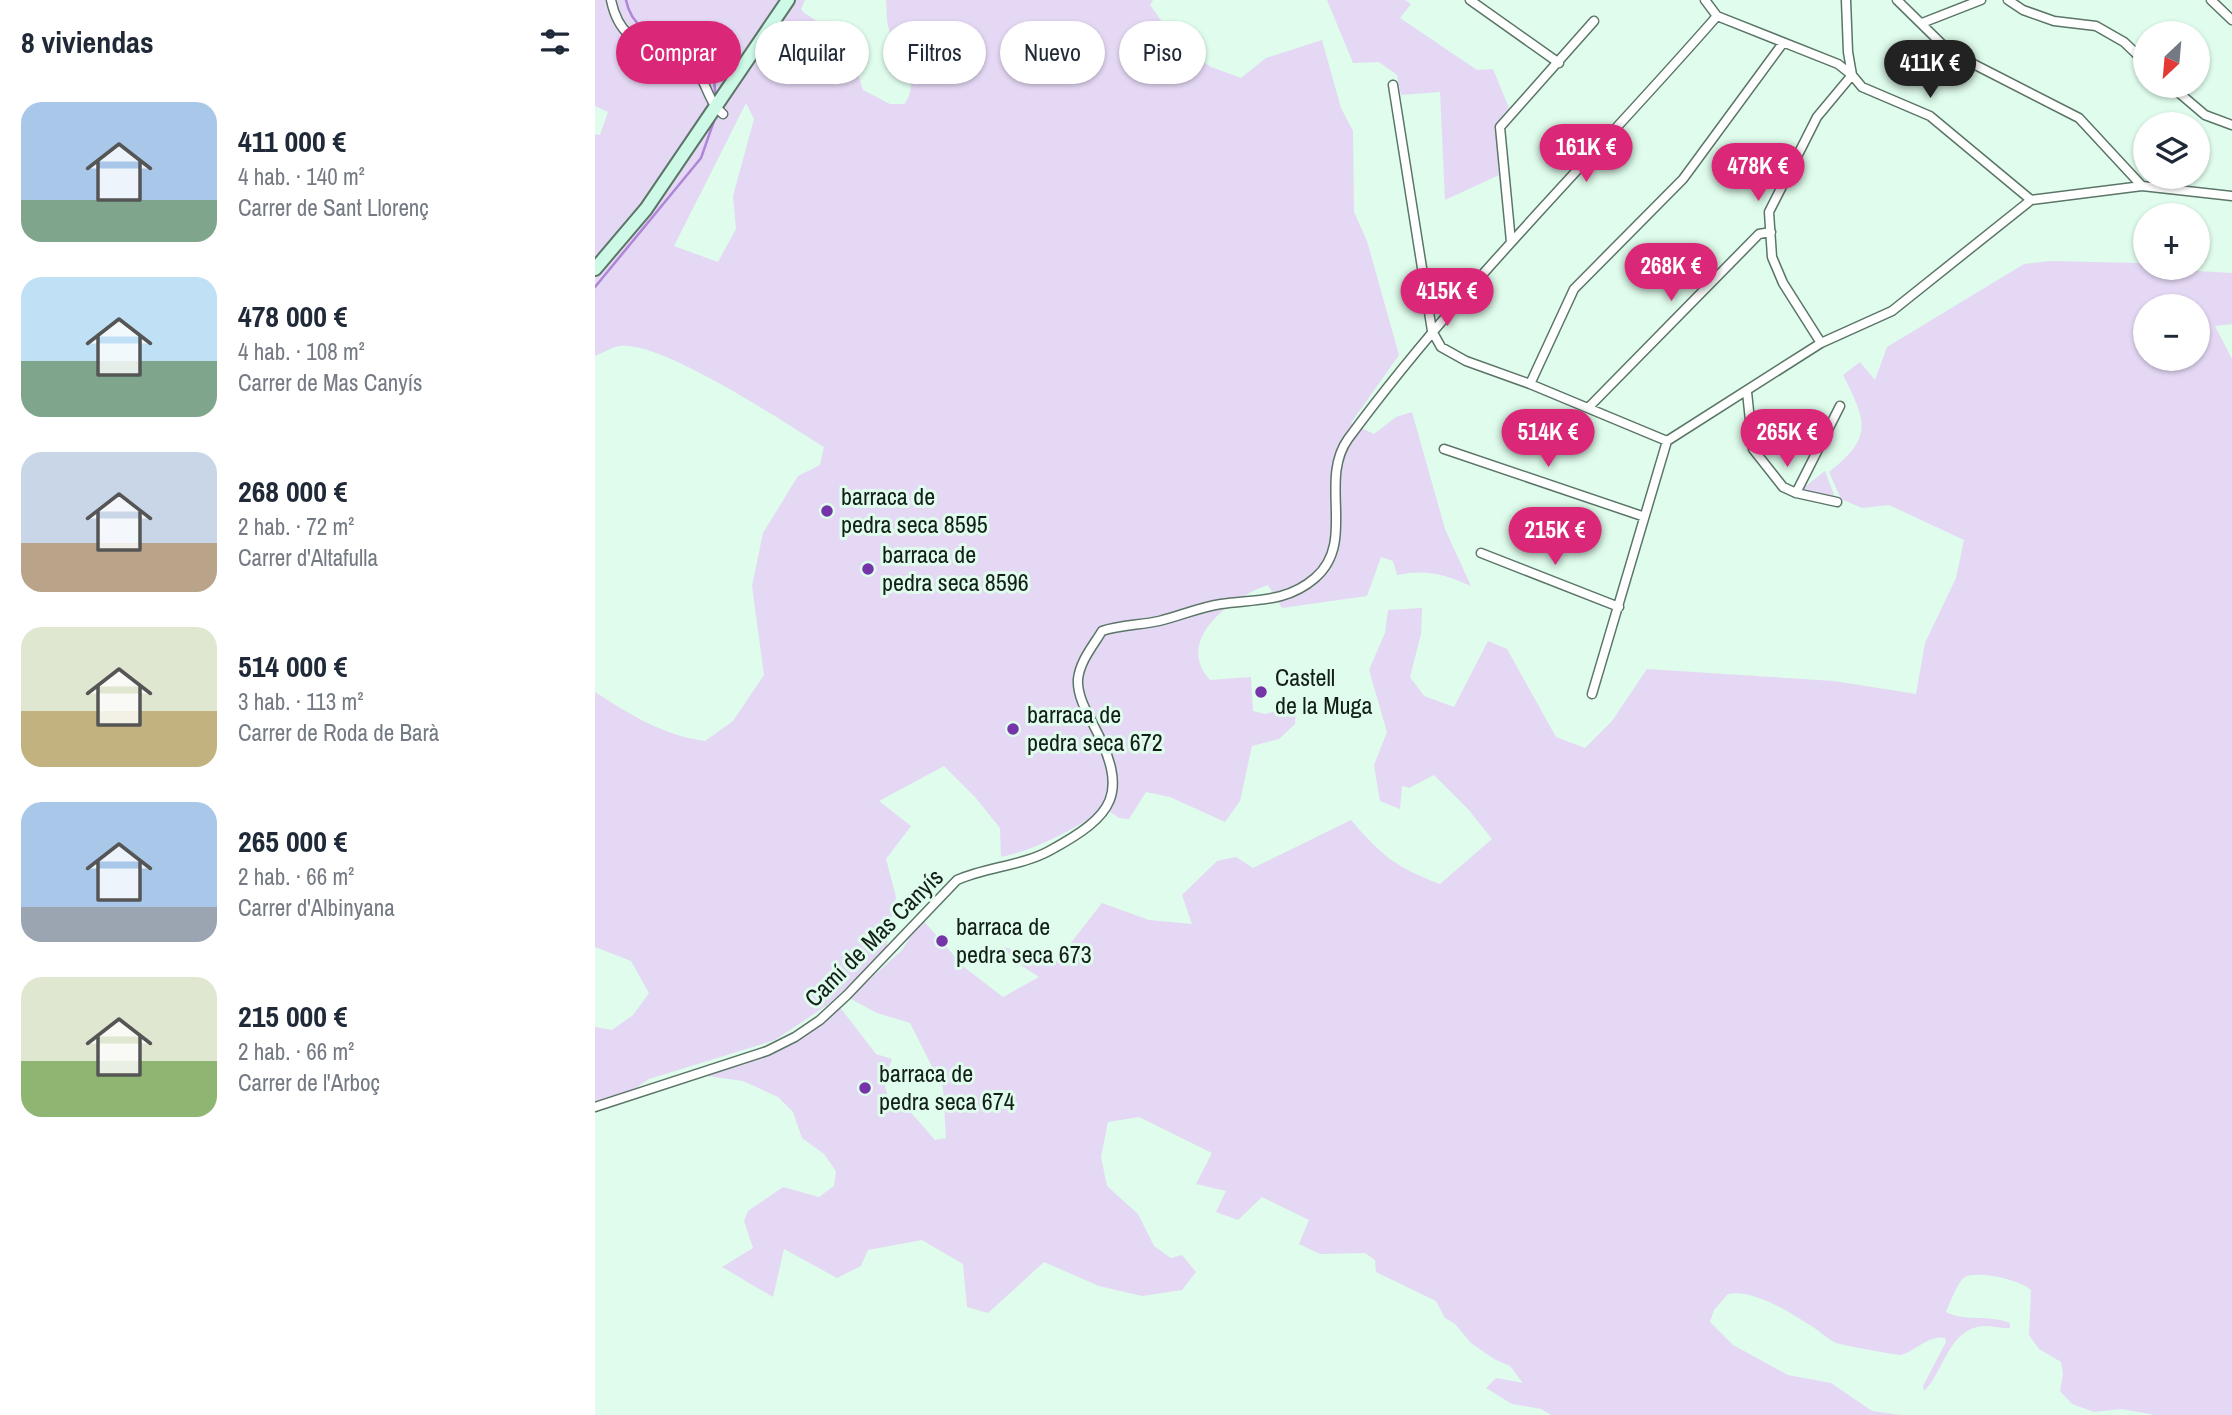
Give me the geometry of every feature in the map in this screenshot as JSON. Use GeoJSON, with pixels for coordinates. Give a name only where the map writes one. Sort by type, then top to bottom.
{"type":"FeatureCollection","features":[{"type":"Feature","properties":{"kind":"main road"},"geometry":{"type":"LineString","coordinates":[[595,269],[646,209],[714,113],[724,91],[788,0]]}},
{"type":"Feature","properties":{"kind":"street"},"geometry":{"type":"LineString","coordinates":[[611,0],[618,20],[638,42],[690,65],[697,72],[714,113]]}},
{"type":"Feature","properties":{"kind":"street"},"geometry":{"type":"LineString","coordinates":[[1470,0],[1559,63]]}},
{"type":"Feature","properties":{"kind":"street"},"geometry":{"type":"LineString","coordinates":[[1705,0],[1717,16],[1838,64],[1862,87],[1930,116],[2031,200]]}},
{"type":"Feature","properties":{"kind":"street"},"geometry":{"type":"LineString","coordinates":[[1821,343],[1783,283],[1772,257],[1769,212],[1817,117],[1852,75],[1846,0]]}},
{"type":"Feature","properties":{"kind":"street"},"geometry":{"type":"LineString","coordinates":[[1898,0],[1950,52],[2079,118],[2133,176]]}},
{"type":"Feature","properties":{"kind":"street"},"geometry":{"type":"LineString","coordinates":[[1922,23],[1981,0]]}},
{"type":"Feature","properties":{"kind":"street"},"geometry":{"type":"LineString","coordinates":[[2008,0],[2055,21],[2096,26],[2124,42],[2133,51]]}},
{"type":"Feature","properties":{"kind":"street"},"geometry":{"type":"LineString","coordinates":[[2211,0],[2232,20]]}},
{"type":"Feature","properties":{"kind":"street"},"geometry":{"type":"LineString","coordinates":[[1432,331],[1627,119],[1717,16]]}},
{"type":"Feature","properties":{"kind":"street"},"geometry":{"type":"LineString","coordinates":[[1511,243],[1500,127],[1594,21]]}},
{"type":"Feature","properties":{"kind":"street"},"geometry":{"type":"LineString","coordinates":[[1530,384],[1574,289],[1683,179],[1783,43]]}},
{"type":"Feature","properties":{"kind":"street"},"geometry":{"type":"LineString","coordinates":[[1393,85],[1432,331],[1441,347],[1667,441]]}},
{"type":"Feature","properties":{"kind":"street"},"geometry":{"type":"LineString","coordinates":[[2185,98],[2205,115],[2232,125]]}},
{"type":"Feature","properties":{"kind":"street"},"geometry":{"type":"LineString","coordinates":[[1592,694],[1619,607],[1642,516],[1667,441],[1821,343],[1892,311],[2031,200],[2133,187]]}},
{"type":"Feature","properties":{"kind":"street"},"geometry":{"type":"LineString","coordinates":[[2172,189],[2232,195]]}},
{"type":"Feature","properties":{"kind":"street"},"geometry":{"type":"LineString","coordinates":[[1589,407],[1759,234],[1771,232]]}},
{"type":"Feature","properties":{"kind":"street","name":"Camí de Mas Canyís"},"geometry":{"type":"LineString","coordinates":[[595,1107],[767,1051],[795,1037],[820,1020],[872,971],[957,880],[981,869],[1045,853],[1098,819],[1114,789],[1114,776],[1103,743],[1084,706],[1078,680],[1082,663],[1102,631],[1162,620],[1211,606],[1269,601],[1283,597],[1314,580],[1323,571],[1336,539],[1334,488],[1337,459],[1346,442],[1404,363],[1432,331]]}},
{"type":"Feature","properties":{"kind":"street"},"geometry":{"type":"LineString","coordinates":[[1747,392],[1753,449],[1783,487],[1796,493],[1837,502]]}},
{"type":"Feature","properties":{"kind":"street"},"geometry":{"type":"LineString","coordinates":[[1796,493],[1840,406]]}},
{"type":"Feature","properties":{"kind":"street"},"geometry":{"type":"LineString","coordinates":[[1444,449],[1642,516]]}},
{"type":"Feature","properties":{"kind":"street"},"geometry":{"type":"LineString","coordinates":[[1481,552],[1619,607]]}},
{"type":"Feature","properties":{"kind":"shaded area"},"geometry":{"type":"Polygon","coordinates":[[[595,0],[805,0],[801,9],[816,21],[755,21],[755,84],[861,84],[863,90],[890,104],[904,104],[911,84],[986,84],[986,21],[888,21],[886,0],[1153,0],[1150,5],[1162,21],[1119,21],[1119,84],[1206,84],[1206,64],[1241,78],[1266,58],[1322,40],[1341,108],[1353,131],[1354,212],[1367,241],[1399,355],[1351,423],[1374,434],[1396,417],[1412,412],[1445,529],[1471,586],[1435,574],[1417,572],[1397,575],[1393,561],[1381,557],[1367,596],[1282,608],[1268,585],[1239,599],[1224,610],[1212,622],[1198,650],[1200,665],[1210,680],[1251,677],[1253,711],[1265,714],[1296,706],[1295,724],[1279,739],[1252,746],[1240,801],[1225,822],[1170,797],[1146,792],[1129,819],[1119,818],[1106,809],[1042,844],[1001,857],[1000,828],[975,797],[944,766],[879,801],[911,826],[886,859],[896,897],[886,950],[829,1004],[775,1040],[649,1079],[633,1090],[595,1105],[595,1027],[612,1030],[633,1015],[649,993],[631,961],[595,947],[595,692],[647,723],[690,738],[705,741],[733,721],[764,675],[752,586],[763,533],[798,476],[820,465],[824,447],[754,403],[664,356],[639,348],[620,346],[595,356],[595,134],[600,135],[608,112],[595,106],[595,0]],[[746,103],[674,246],[718,262],[736,229],[733,196],[754,119],[746,103]]]}},
{"type":"Feature","properties":{"kind":"shaded area"},"geometry":{"type":"Polygon","coordinates":[[[1327,0],[1405,0],[1411,4],[1400,18],[1477,70],[1493,69],[1509,108],[1496,124],[1499,175],[1445,200],[1440,92],[1401,95],[1397,75],[1379,62],[1353,63],[1327,0]]]}},
{"type":"Feature","properties":{"kind":"shaded area"},"geometry":{"type":"Polygon","coordinates":[[[2051,261],[2133,263],[2133,280],[2210,280],[2210,272],[2232,273],[2232,324],[2215,326],[2232,359],[2232,1415],[2155,1415],[2121,1409],[2094,1412],[2072,1404],[2060,1391],[2063,1374],[2061,1362],[2039,1349],[2029,1335],[2031,1290],[1989,1275],[1971,1275],[1962,1279],[1946,1312],[1961,1317],[2001,1320],[2010,1323],[2010,1328],[1981,1326],[1967,1331],[1952,1346],[1924,1391],[1923,1386],[1946,1342],[1945,1338],[1933,1339],[1906,1353],[1896,1355],[1836,1343],[1784,1310],[1750,1295],[1728,1294],[1714,1310],[1710,1322],[1733,1345],[1788,1375],[1831,1383],[1872,1411],[1901,1415],[1551,1415],[1541,1409],[1512,1404],[1486,1388],[1496,1378],[1523,1383],[1510,1366],[1471,1343],[1455,1324],[1445,1318],[1436,1301],[1376,1272],[1375,1260],[1365,1253],[1320,1254],[1299,1244],[1309,1220],[1262,1197],[1238,1220],[1216,1212],[1226,1191],[1196,1184],[1212,1153],[1139,1117],[1108,1122],[1101,1157],[1107,1186],[1138,1214],[1154,1246],[1171,1258],[1182,1255],[1196,1272],[1182,1290],[1142,1296],[1099,1286],[1044,1262],[988,1313],[967,1307],[963,1264],[922,1240],[868,1250],[861,1266],[837,1278],[784,1249],[773,1297],[722,1267],[753,1248],[744,1221],[748,1211],[783,1187],[819,1197],[834,1186],[836,1171],[824,1154],[802,1138],[793,1112],[778,1097],[743,1081],[686,1073],[781,1046],[839,1006],[876,1054],[892,1059],[884,1082],[891,1108],[907,1108],[935,1140],[946,1138],[943,1088],[910,1023],[877,1013],[849,998],[902,950],[922,919],[964,967],[1003,997],[1039,977],[1013,960],[1004,947],[1055,963],[1102,903],[1149,920],[1192,924],[1182,895],[1217,861],[1236,857],[1253,868],[1351,820],[1390,859],[1411,872],[1440,884],[1492,839],[1468,809],[1434,775],[1409,788],[1402,786],[1400,809],[1380,801],[1374,765],[1387,732],[1369,670],[1385,633],[1388,610],[1422,608],[1421,634],[1410,677],[1424,696],[1454,707],[1488,641],[1507,649],[1556,737],[1585,748],[1612,721],[1647,669],[1834,681],[1916,694],[1925,643],[1956,578],[1964,540],[1889,505],[1862,508],[1841,499],[1829,472],[1853,449],[1861,428],[1857,405],[1843,375],[1860,362],[1875,380],[1887,347],[2024,264],[2051,261]]]}},
{"type":"Feature","properties":{"kind":"shaded area"},"geometry":{"type":"Polygon","coordinates":[[[1825,471],[1836,500],[1798,492],[1825,471]]]}},
{"type":"Feature","properties":{"kind":"waterway"},"geometry":{"type":"LineString","coordinates":[[626,0],[633,18],[645,29],[691,48],[704,57],[712,73],[715,97]]}},
{"type":"Feature","properties":{"kind":"waterway"},"geometry":{"type":"LineString","coordinates":[[595,287],[701,158],[715,118]]}},
{"type":"Feature","properties":{"kind":"place","name":"barraca de pedra seca 8595"},"geometry":{"type":"Point","coordinates":[827,511]}},
{"type":"Feature","properties":{"kind":"place","name":"barraca de pedra seca 8596"},"geometry":{"type":"Point","coordinates":[868,569]}},
{"type":"Feature","properties":{"kind":"place","name":"Castell de la Muga"},"geometry":{"type":"Point","coordinates":[1261,692]}},
{"type":"Feature","properties":{"kind":"place","name":"barraca de pedra seca 672"},"geometry":{"type":"Point","coordinates":[1013,729]}},
{"type":"Feature","properties":{"kind":"place","name":"barraca de pedra seca 673"},"geometry":{"type":"Point","coordinates":[942,941]}},
{"type":"Feature","properties":{"kind":"place","name":"barraca de pedra seca 674"},"geometry":{"type":"Point","coordinates":[865,1088]}}]}
